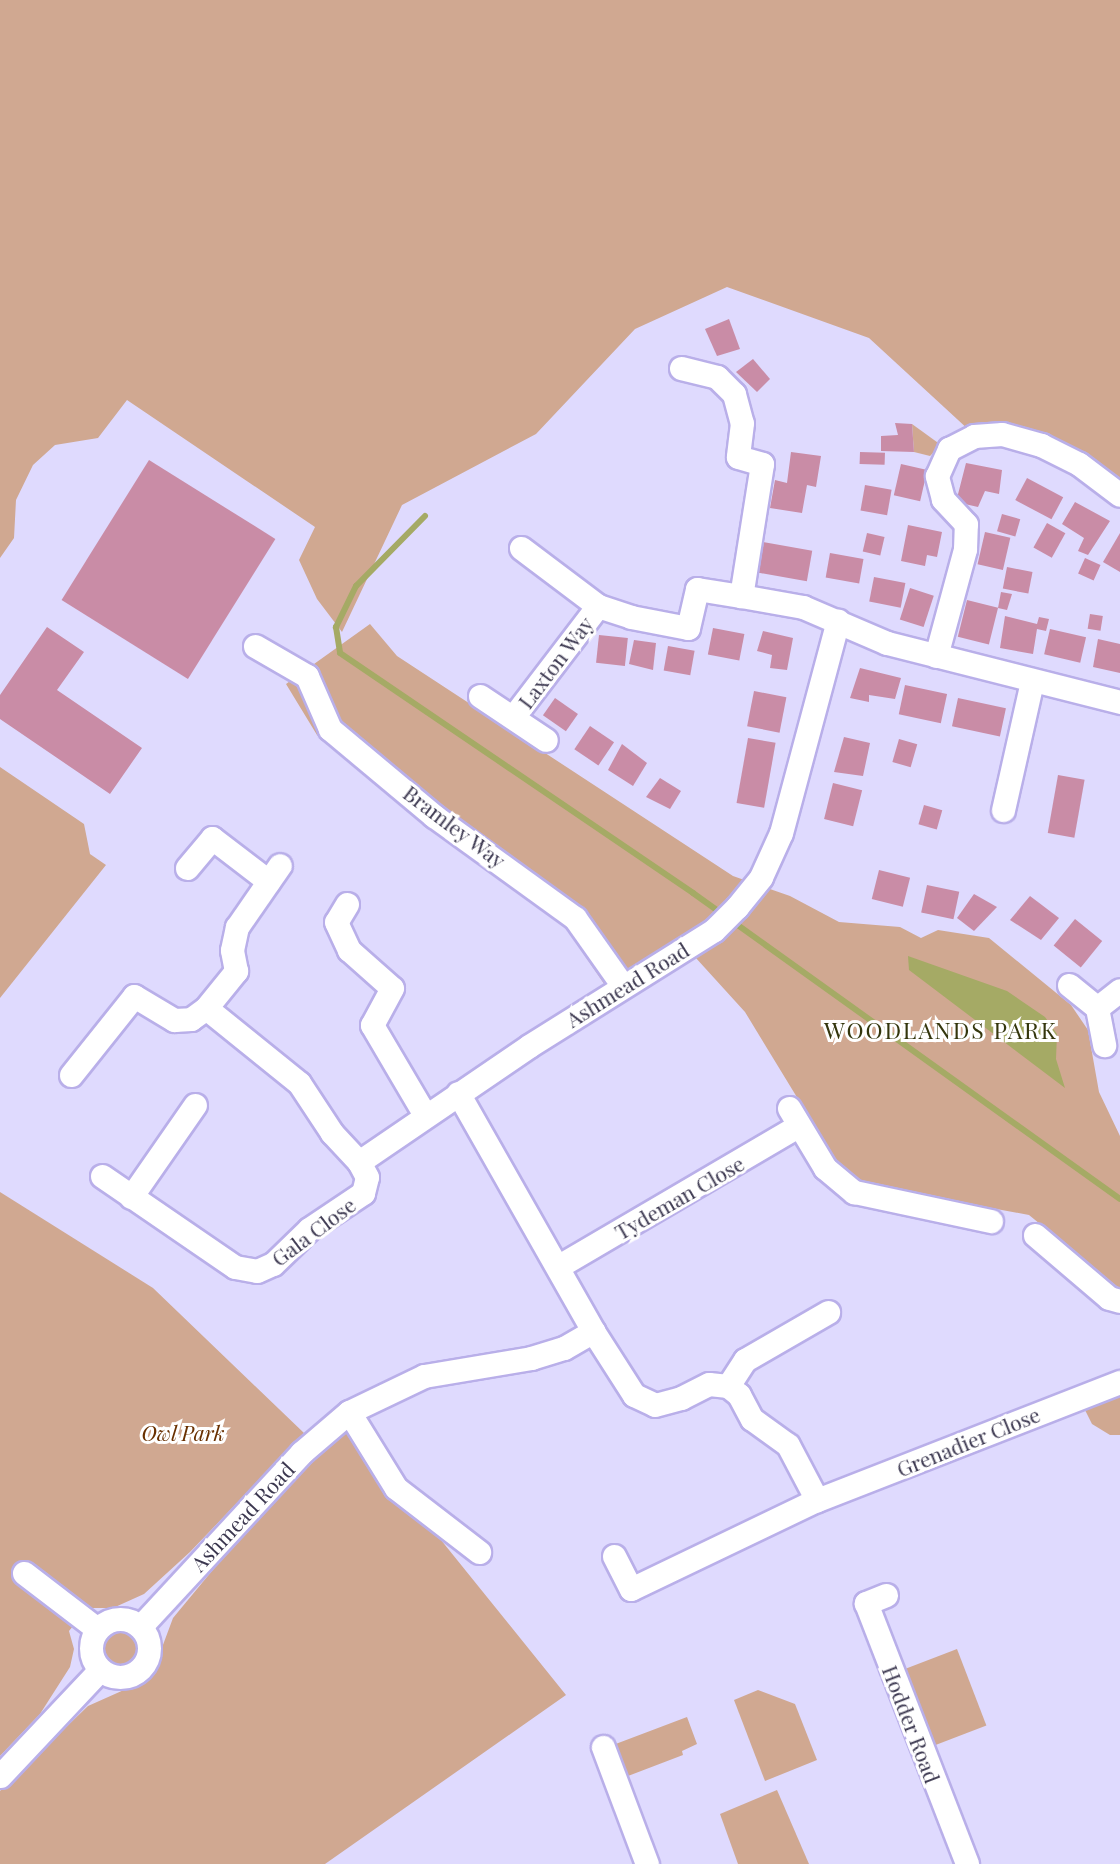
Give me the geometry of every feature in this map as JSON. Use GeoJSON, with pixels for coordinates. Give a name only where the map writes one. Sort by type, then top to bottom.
{"type":"FeatureCollection","features":[{"type":"Feature","properties":{"kind":"street"},"geometry":{"type":"LineString","coordinates":[[681,368],[718,377],[734,394],[742,424],[738,457],[762,464],[741,596]]}},
{"type":"Feature","properties":{"kind":"street"},"geometry":{"type":"LineString","coordinates":[[936,656],[965,549],[966,524],[943,499],[937,476],[948,449],[974,436],[1002,434],[1041,445],[1069,459],[1120,495]]}},
{"type":"Feature","properties":{"kind":"street","name":"Laxton Way"},"geometry":{"type":"LineString","coordinates":[[521,548],[598,606],[688,628],[696,589],[803,607],[838,621]]}},
{"type":"Feature","properties":{"kind":"street","name":"Laxton Way"},"geometry":{"type":"LineString","coordinates":[[513,717],[598,606]]}},
{"type":"Feature","properties":{"kind":"street"},"geometry":{"type":"LineString","coordinates":[[838,621],[887,643],[1120,702]]}},
{"type":"Feature","properties":{"kind":"street","name":"Ashmead Road"},"geometry":{"type":"LineString","coordinates":[[458,1093],[728,917],[761,877],[781,833],[838,621]]}},
{"type":"Feature","properties":{"kind":"street","name":"Bramley Way"},"geometry":{"type":"LineString","coordinates":[[254,646],[307,676],[330,729],[434,816],[575,918],[623,986]]}},
{"type":"Feature","properties":{"kind":"street"},"geometry":{"type":"LineString","coordinates":[[1003,810],[1032,681]]}},
{"type":"Feature","properties":{"kind":"street","name":"Laxton Way"},"geometry":{"type":"LineString","coordinates":[[480,696],[546,740]]}},
{"type":"Feature","properties":{"kind":"street"},"geometry":{"type":"LineString","coordinates":[[71,1075],[134,996],[174,1020],[191,1019],[206,1008],[236,971],[232,950],[237,927],[274,873],[212,838],[187,868]]}},
{"type":"Feature","properties":{"kind":"street"},"geometry":{"type":"LineString","coordinates":[[347,904],[336,922],[349,950],[392,988],[372,1026],[425,1115]]}},
{"type":"Feature","properties":{"kind":"street"},"geometry":{"type":"LineString","coordinates":[[1069,985],[1097,1008],[1104,1045]]}},
{"type":"Feature","properties":{"kind":"street"},"geometry":{"type":"LineString","coordinates":[[1097,1008],[1120,990]]}},
{"type":"Feature","properties":{"kind":"street"},"geometry":{"type":"LineString","coordinates":[[206,1008],[299,1083],[332,1133],[359,1162],[458,1093],[559,1266],[593,1331],[634,1395],[655,1405],[709,1384],[728,1386],[739,1395],[752,1419],[788,1445],[817,1500]]}},
{"type":"Feature","properties":{"kind":"street"},"geometry":{"type":"LineString","coordinates":[[131,1197],[195,1105]]}},
{"type":"Feature","properties":{"kind":"street","name":"Tydeman Close"},"geometry":{"type":"LineString","coordinates":[[559,1266],[793,1117],[825,1168],[854,1192],[991,1221]]}},
{"type":"Feature","properties":{"kind":"street","name":"Gala Close"},"geometry":{"type":"LineString","coordinates":[[102,1176],[235,1267],[257,1271],[273,1264],[309,1229],[363,1193],[367,1177],[359,1162]]}},
{"type":"Feature","properties":{"kind":"street"},"geometry":{"type":"LineString","coordinates":[[1035,1235],[1108,1298],[1120,1301]]}},
{"type":"Feature","properties":{"kind":"street"},"geometry":{"type":"LineString","coordinates":[[728,1386],[745,1360],[828,1312]]}},
{"type":"Feature","properties":{"kind":"street","name":"Ashmead Road"},"geometry":{"type":"LineString","coordinates":[[141,1626],[301,1453],[349,1412],[424,1376],[531,1358],[564,1348],[593,1331]]}},
{"type":"Feature","properties":{"kind":"street","name":"Grenadier Close"},"geometry":{"type":"LineString","coordinates":[[614,1556],[631,1589],[817,1500],[1120,1382]]}},
{"type":"Feature","properties":{"kind":"street"},"geometry":{"type":"LineString","coordinates":[[349,1412],[396,1488],[479,1552]]}},
{"type":"Feature","properties":{"kind":"street"},"geometry":{"type":"LineString","coordinates":[[24,1573],[96,1628]]}},
{"type":"Feature","properties":{"kind":"street","name":"Hodder Road"},"geometry":{"type":"LineString","coordinates":[[886,1595],[866,1603],[967,1864]]}},
{"type":"Feature","properties":{"kind":"street"},"geometry":{"type":"LineString","coordinates":[[119,1617],[141,1626],[150,1644],[144,1667],[121,1679],[99,1671],[89,1651],[96,1628],[119,1617]]}},
{"type":"Feature","properties":{"kind":"street"},"geometry":{"type":"LineString","coordinates":[[0,1776],[99,1671]]}},
{"type":"Feature","properties":{"kind":"street"},"geometry":{"type":"LineString","coordinates":[[603,1747],[647,1864]]}},
{"type":"Feature","properties":{"kind":"green space"},"geometry":{"type":"Polygon","coordinates":[[[0,0],[1120,0],[1120,483],[970,431],[869,338],[727,287],[635,329],[536,434],[402,505],[342,632],[317,599],[299,560],[315,527],[127,400],[98,438],[55,445],[33,465],[16,500],[14,538],[0,558],[0,0]]]}},
{"type":"Feature","properties":{"kind":"green space"},"geometry":{"type":"Polygon","coordinates":[[[912,424],[941,445],[930,456],[914,452],[912,424]]]}},
{"type":"Feature","properties":{"kind":"green space"},"geometry":{"type":"Polygon","coordinates":[[[370,624],[397,656],[733,876],[790,896],[839,922],[900,927],[921,938],[938,930],[989,938],[1071,1005],[1088,1030],[1099,1092],[1120,1136],[1120,1289],[1029,1215],[873,1186],[832,1167],[809,1117],[745,1012],[695,957],[618,1004],[561,921],[317,735],[286,684],[370,624]]]}},
{"type":"Feature","properties":{"kind":"green space"},"geometry":{"type":"Polygon","coordinates":[[[0,767],[84,824],[90,854],[106,865],[0,998],[0,767]]]}},
{"type":"Feature","properties":{"kind":"green space","name":"Owl Park"},"geometry":{"type":"Polygon","coordinates":[[[0,1192],[153,1288],[304,1433],[190,1552],[144,1594],[113,1608],[88,1608],[69,1631],[74,1649],[70,1667],[40,1714],[0,1756],[0,1192]]]}},
{"type":"Feature","properties":{"kind":"green space"},"geometry":{"type":"Polygon","coordinates":[[[1120,1396],[1120,1435],[1110,1435],[1092,1424],[1084,1408],[1120,1396]]]}},
{"type":"Feature","properties":{"kind":"green space"},"geometry":{"type":"Polygon","coordinates":[[[349,1426],[566,1695],[325,1864],[0,1864],[0,1791],[88,1706],[144,1681],[154,1669],[173,1618],[250,1525],[349,1426]]]}},
{"type":"Feature","properties":{"kind":"green space"},"geometry":{"type":"Polygon","coordinates":[[[118,1627],[133,1633],[139,1648],[133,1663],[118,1669],[103,1663],[97,1648],[103,1633],[118,1627]]]}},
{"type":"Feature","properties":{"kind":"green space"},"geometry":{"type":"Polygon","coordinates":[[[957,1649],[986,1726],[930,1747],[901,1671],[957,1649]]]}},
{"type":"Feature","properties":{"kind":"green space"},"geometry":{"type":"Polygon","coordinates":[[[758,1690],[795,1704],[817,1760],[765,1781],[734,1700],[758,1690]]]}},
{"type":"Feature","properties":{"kind":"green space"},"geometry":{"type":"Polygon","coordinates":[[[687,1717],[697,1744],[682,1751],[683,1755],[628,1776],[622,1772],[613,1745],[687,1717]]]}},
{"type":"Feature","properties":{"kind":"green space"},"geometry":{"type":"Polygon","coordinates":[[[777,1790],[809,1864],[738,1864],[720,1814],[777,1790]]]}},
{"type":"Feature","properties":{"kind":"shaded area"},"geometry":{"type":"Polygon","coordinates":[[[908,956],[1007,991],[1045,1017],[1057,1034],[1056,1059],[1065,1088],[909,970],[908,956]]]}},
{"type":"Feature","properties":{"kind":"building"},"geometry":{"type":"Polygon","coordinates":[[[729,319],[740,349],[717,356],[705,329],[729,319]]]}},
{"type":"Feature","properties":{"kind":"building"},"geometry":{"type":"Polygon","coordinates":[[[753,359],[770,379],[757,392],[736,372],[753,359]]]}},
{"type":"Feature","properties":{"kind":"building"},"geometry":{"type":"Polygon","coordinates":[[[895,423],[912,424],[914,452],[881,451],[881,436],[898,435],[895,423]]]}},
{"type":"Feature","properties":{"kind":"building"},"geometry":{"type":"Polygon","coordinates":[[[791,452],[821,456],[816,487],[807,485],[802,513],[770,508],[775,480],[787,483],[791,452]]]}},
{"type":"Feature","properties":{"kind":"building"},"geometry":{"type":"Polygon","coordinates":[[[860,452],[885,453],[885,465],[860,464],[860,452]]]}},
{"type":"Feature","properties":{"kind":"building"},"geometry":{"type":"Polygon","coordinates":[[[149,460],[275,539],[188,679],[62,600],[149,460]]]}},
{"type":"Feature","properties":{"kind":"building"},"geometry":{"type":"Polygon","coordinates":[[[966,463],[1002,470],[999,494],[985,491],[978,507],[956,502],[966,463]]]}},
{"type":"Feature","properties":{"kind":"building"},"geometry":{"type":"Polygon","coordinates":[[[901,464],[927,470],[920,501],[894,495],[901,464]]]}},
{"type":"Feature","properties":{"kind":"building"},"geometry":{"type":"Polygon","coordinates":[[[1027,478],[1063,497],[1051,519],[1015,500],[1027,478]]]}},
{"type":"Feature","properties":{"kind":"building"},"geometry":{"type":"Polygon","coordinates":[[[865,485],[892,490],[887,515],[860,511],[865,485]]]}},
{"type":"Feature","properties":{"kind":"building"},"geometry":{"type":"Polygon","coordinates":[[[1075,502],[1110,521],[1088,555],[1078,551],[1084,538],[1062,524],[1075,502]]]}},
{"type":"Feature","properties":{"kind":"building"},"geometry":{"type":"Polygon","coordinates":[[[1002,514],[1020,519],[1015,537],[997,531],[1002,514]]]}},
{"type":"Feature","properties":{"kind":"building"},"geometry":{"type":"Polygon","coordinates":[[[1047,523],[1065,533],[1052,558],[1033,547],[1047,523]]]}},
{"type":"Feature","properties":{"kind":"building"},"geometry":{"type":"Polygon","coordinates":[[[908,525],[942,532],[937,557],[927,555],[925,566],[901,561],[908,525]]]}},
{"type":"Feature","properties":{"kind":"building"},"geometry":{"type":"Polygon","coordinates":[[[985,532],[1010,538],[1003,570],[978,564],[985,532]]]}},
{"type":"Feature","properties":{"kind":"building"},"geometry":{"type":"Polygon","coordinates":[[[867,533],[885,537],[880,556],[863,552],[867,533]]]}},
{"type":"Feature","properties":{"kind":"building"},"geometry":{"type":"Polygon","coordinates":[[[1120,533],[1120,572],[1103,562],[1120,533]]]}},
{"type":"Feature","properties":{"kind":"building"},"geometry":{"type":"Polygon","coordinates":[[[763,542],[812,551],[807,581],[758,573],[763,542]]]}},
{"type":"Feature","properties":{"kind":"building"},"geometry":{"type":"Polygon","coordinates":[[[830,553],[863,559],[859,584],[826,578],[830,553]]]}},
{"type":"Feature","properties":{"kind":"building"},"geometry":{"type":"Polygon","coordinates":[[[1085,558],[1101,565],[1094,580],[1078,574],[1085,558]]]}},
{"type":"Feature","properties":{"kind":"building"},"geometry":{"type":"Polygon","coordinates":[[[1007,567],[1033,572],[1028,594],[1003,589],[1007,567]]]}},
{"type":"Feature","properties":{"kind":"building"},"geometry":{"type":"Polygon","coordinates":[[[874,577],[905,583],[901,608],[869,602],[874,577]]]}},
{"type":"Feature","properties":{"kind":"building"},"geometry":{"type":"Polygon","coordinates":[[[910,588],[934,596],[924,627],[900,619],[910,588]]]}},
{"type":"Feature","properties":{"kind":"building"},"geometry":{"type":"Polygon","coordinates":[[[1001,592],[1012,594],[1007,610],[998,608],[1001,592]]]}},
{"type":"Feature","properties":{"kind":"building"},"geometry":{"type":"Polygon","coordinates":[[[967,600],[998,608],[989,645],[958,637],[967,600]]]}},
{"type":"Feature","properties":{"kind":"building"},"geometry":{"type":"Polygon","coordinates":[[[1090,614],[1103,616],[1100,631],[1088,629],[1090,614]]]}},
{"type":"Feature","properties":{"kind":"building"},"geometry":{"type":"Polygon","coordinates":[[[1005,616],[1037,624],[1039,617],[1049,619],[1046,631],[1037,629],[1033,654],[1000,648],[1005,616]]]}},
{"type":"Feature","properties":{"kind":"building"},"geometry":{"type":"Polygon","coordinates":[[[47,627],[84,652],[57,690],[142,748],[110,794],[0,719],[0,695],[47,627]]]}},
{"type":"Feature","properties":{"kind":"building"},"geometry":{"type":"Polygon","coordinates":[[[713,628],[744,634],[739,661],[708,655],[713,628]]]}},
{"type":"Feature","properties":{"kind":"building"},"geometry":{"type":"Polygon","coordinates":[[[1050,629],[1086,637],[1080,663],[1044,654],[1050,629]]]}},
{"type":"Feature","properties":{"kind":"building"},"geometry":{"type":"Polygon","coordinates":[[[763,631],[793,638],[787,670],[770,668],[772,655],[757,651],[763,631]]]}},
{"type":"Feature","properties":{"kind":"building"},"geometry":{"type":"Polygon","coordinates":[[[599,635],[628,638],[625,666],[596,663],[599,635]]]}},
{"type":"Feature","properties":{"kind":"building"},"geometry":{"type":"Polygon","coordinates":[[[1098,639],[1120,644],[1120,673],[1093,667],[1098,639]]]}},
{"type":"Feature","properties":{"kind":"building"},"geometry":{"type":"Polygon","coordinates":[[[634,640],[656,643],[653,670],[629,664],[634,640]]]}},
{"type":"Feature","properties":{"kind":"building"},"geometry":{"type":"Polygon","coordinates":[[[668,646],[695,651],[690,675],[664,671],[668,646]]]}},
{"type":"Feature","properties":{"kind":"building"},"geometry":{"type":"Polygon","coordinates":[[[860,668],[901,678],[895,699],[869,695],[869,702],[850,698],[860,668]]]}},
{"type":"Feature","properties":{"kind":"building"},"geometry":{"type":"Polygon","coordinates":[[[905,685],[947,694],[941,723],[899,714],[905,685]]]}},
{"type":"Feature","properties":{"kind":"building"},"geometry":{"type":"Polygon","coordinates":[[[754,691],[786,697],[780,733],[747,726],[754,691]]]}},
{"type":"Feature","properties":{"kind":"building"},"geometry":{"type":"Polygon","coordinates":[[[555,698],[578,714],[566,731],[543,715],[555,698]]]}},
{"type":"Feature","properties":{"kind":"building"},"geometry":{"type":"Polygon","coordinates":[[[958,698],[1006,708],[1000,737],[952,726],[958,698]]]}},
{"type":"Feature","properties":{"kind":"building"},"geometry":{"type":"Polygon","coordinates":[[[590,726],[614,742],[598,765],[574,749],[590,726]]]}},
{"type":"Feature","properties":{"kind":"building"},"geometry":{"type":"Polygon","coordinates":[[[844,737],[870,743],[863,776],[834,772],[844,737]]]}},
{"type":"Feature","properties":{"kind":"building"},"geometry":{"type":"Polygon","coordinates":[[[748,738],[776,743],[764,808],[737,803],[748,738]]]}},
{"type":"Feature","properties":{"kind":"building"},"geometry":{"type":"Polygon","coordinates":[[[899,739],[917,744],[911,767],[892,762],[899,739]]]}},
{"type":"Feature","properties":{"kind":"building"},"geometry":{"type":"Polygon","coordinates":[[[622,744],[647,763],[633,786],[608,770],[622,744]]]}},
{"type":"Feature","properties":{"kind":"building"},"geometry":{"type":"Polygon","coordinates":[[[1058,775],[1085,780],[1074,838],[1048,833],[1058,775]]]}},
{"type":"Feature","properties":{"kind":"building"},"geometry":{"type":"Polygon","coordinates":[[[660,778],[681,791],[670,809],[646,797],[660,778]]]}},
{"type":"Feature","properties":{"kind":"building"},"geometry":{"type":"Polygon","coordinates":[[[833,783],[862,790],[853,826],[824,819],[833,783]]]}},
{"type":"Feature","properties":{"kind":"building"},"geometry":{"type":"Polygon","coordinates":[[[924,805],[942,810],[937,829],[918,824],[924,805]]]}},
{"type":"Feature","properties":{"kind":"building"},"geometry":{"type":"Polygon","coordinates":[[[879,870],[910,878],[903,907],[872,899],[879,870]]]}},
{"type":"Feature","properties":{"kind":"building"},"geometry":{"type":"Polygon","coordinates":[[[927,885],[959,892],[953,919],[921,912],[927,885]]]}},
{"type":"Feature","properties":{"kind":"building"},"geometry":{"type":"Polygon","coordinates":[[[974,894],[997,907],[974,931],[957,918],[974,894]]]}},
{"type":"Feature","properties":{"kind":"building"},"geometry":{"type":"Polygon","coordinates":[[[1030,896],[1059,918],[1041,940],[1010,920],[1030,896]]]}},
{"type":"Feature","properties":{"kind":"building"},"geometry":{"type":"Polygon","coordinates":[[[1075,919],[1102,941],[1081,967],[1054,945],[1075,919]]]}},
{"type":"Feature","properties":{"kind":"waterway"},"geometry":{"type":"LineString","coordinates":[[425,516],[356,586],[336,627],[340,653],[693,893],[1120,1199]]}},
{"type":"Feature","properties":{"kind":"district","name":"WOODLANDS PARK"},"geometry":{"type":"Point","coordinates":[941,1030]}}]}
